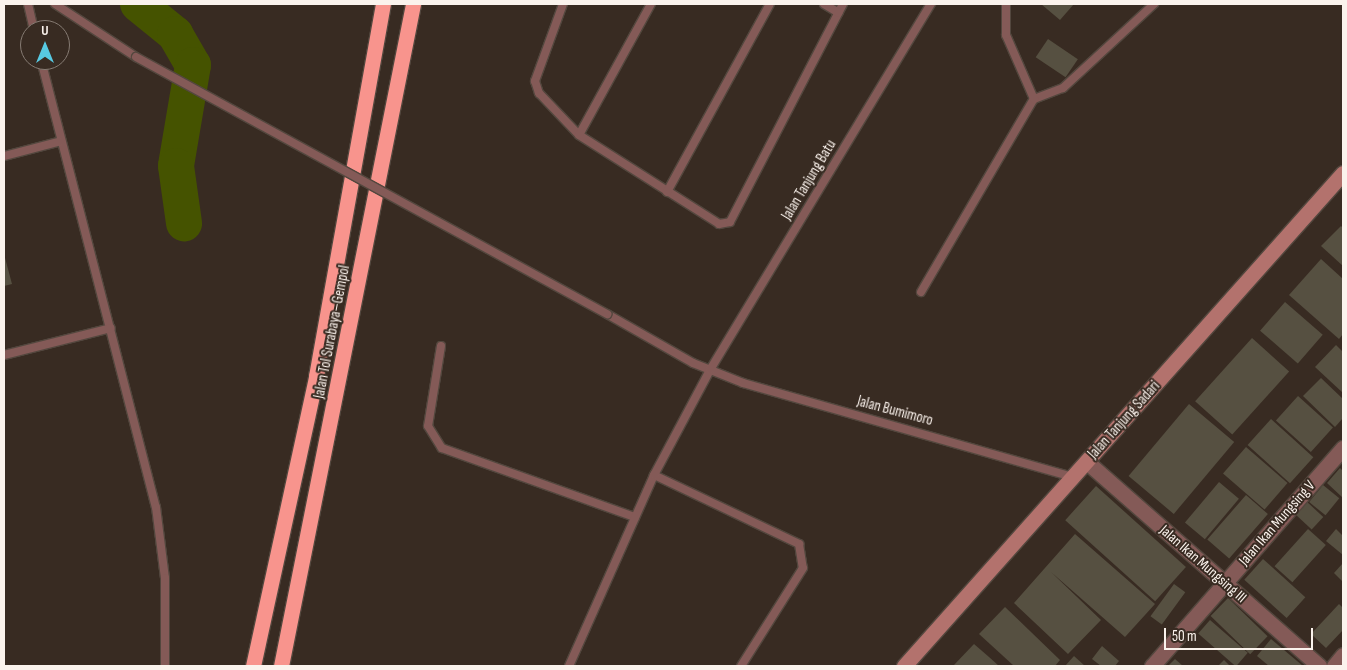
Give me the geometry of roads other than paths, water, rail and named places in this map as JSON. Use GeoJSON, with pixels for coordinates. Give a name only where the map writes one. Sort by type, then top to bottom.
{"type":"FeatureCollection","features":[{"type":"Feature","properties":{"kind":"highway","name":"Jalan Tol Surabaya–Gempol"},"geometry":{"type":"LineString","coordinates":[[253,666],[316,376],[383,4]]}},
{"type":"Feature","properties":{"kind":"highway","name":"Jalan Tol Surabaya–Gempol"},"geometry":{"type":"LineString","coordinates":[[281,666],[340,388],[413,4]]}},
{"type":"Feature","properties":{"kind":"street","name":"Jalan Tanjung Sadari"},"geometry":{"type":"LineString","coordinates":[[904,666],[1343,173]]}},
{"type":"Feature","properties":{"kind":"street","name":"Jalan Ikan Mungsing V"},"geometry":{"type":"LineString","coordinates":[[1152,666],[1343,448]]}},
{"type":"Feature","properties":{"kind":"street","name":"Jalan Ikan Mungsing III"},"geometry":{"type":"LineString","coordinates":[[1087,462],[1319,666]]}},
{"type":"Feature","properties":{"kind":"street"},"geometry":{"type":"LineString","coordinates":[[1334,666],[1343,656]]}},
{"type":"Feature","properties":{"kind":"lane"},"geometry":{"type":"LineString","coordinates":[[28,4],[32,20]]}},
{"type":"Feature","properties":{"kind":"lane","name":"Jalan Bumimoro"},"geometry":{"type":"LineString","coordinates":[[55,4],[136,57],[710,370],[1072,477]]}},
{"type":"Feature","properties":{"kind":"lane"},"geometry":{"type":"LineString","coordinates":[[562,4],[535,81],[539,93],[579,135],[719,224],[730,222],[844,4]]}},
{"type":"Feature","properties":{"kind":"lane"},"geometry":{"type":"LineString","coordinates":[[579,135],[651,4]]}},
{"type":"Feature","properties":{"kind":"lane"},"geometry":{"type":"LineString","coordinates":[[667,192],[770,4]]}},
{"type":"Feature","properties":{"kind":"lane"},"geometry":{"type":"LineString","coordinates":[[824,4],[839,13]]}},
{"type":"Feature","properties":{"kind":"lane","name":"Jalan Tanjung Batu"},"geometry":{"type":"LineString","coordinates":[[569,666],[654,474],[710,370],[931,4]]}},
{"type":"Feature","properties":{"kind":"lane"},"geometry":{"type":"LineString","coordinates":[[1006,4],[1006,36],[1034,99]]}},
{"type":"Feature","properties":{"kind":"lane"},"geometry":{"type":"LineString","coordinates":[[921,292],[1034,99],[1063,88],[1154,4]]}},
{"type":"Feature","properties":{"kind":"lane"},"geometry":{"type":"LineString","coordinates":[[43,70],[156,507],[165,578],[165,666]]}},
{"type":"Feature","properties":{"kind":"lane"},"geometry":{"type":"LineString","coordinates":[[4,156],[61,141]]}},
{"type":"Feature","properties":{"kind":"lane"},"geometry":{"type":"LineString","coordinates":[[4,355],[111,328]]}},
{"type":"Feature","properties":{"kind":"lane"},"geometry":{"type":"LineString","coordinates":[[441,346],[428,426],[442,448],[635,517]]}},
{"type":"Feature","properties":{"kind":"lane"},"geometry":{"type":"LineString","coordinates":[[654,474],[799,544],[803,568],[740,666]]}},
{"type":"Feature","properties":{"kind":"waterway"},"geometry":{"type":"LineString","coordinates":[[138,4],[175,34],[193,65],[176,166],[184,223]]}}]}
